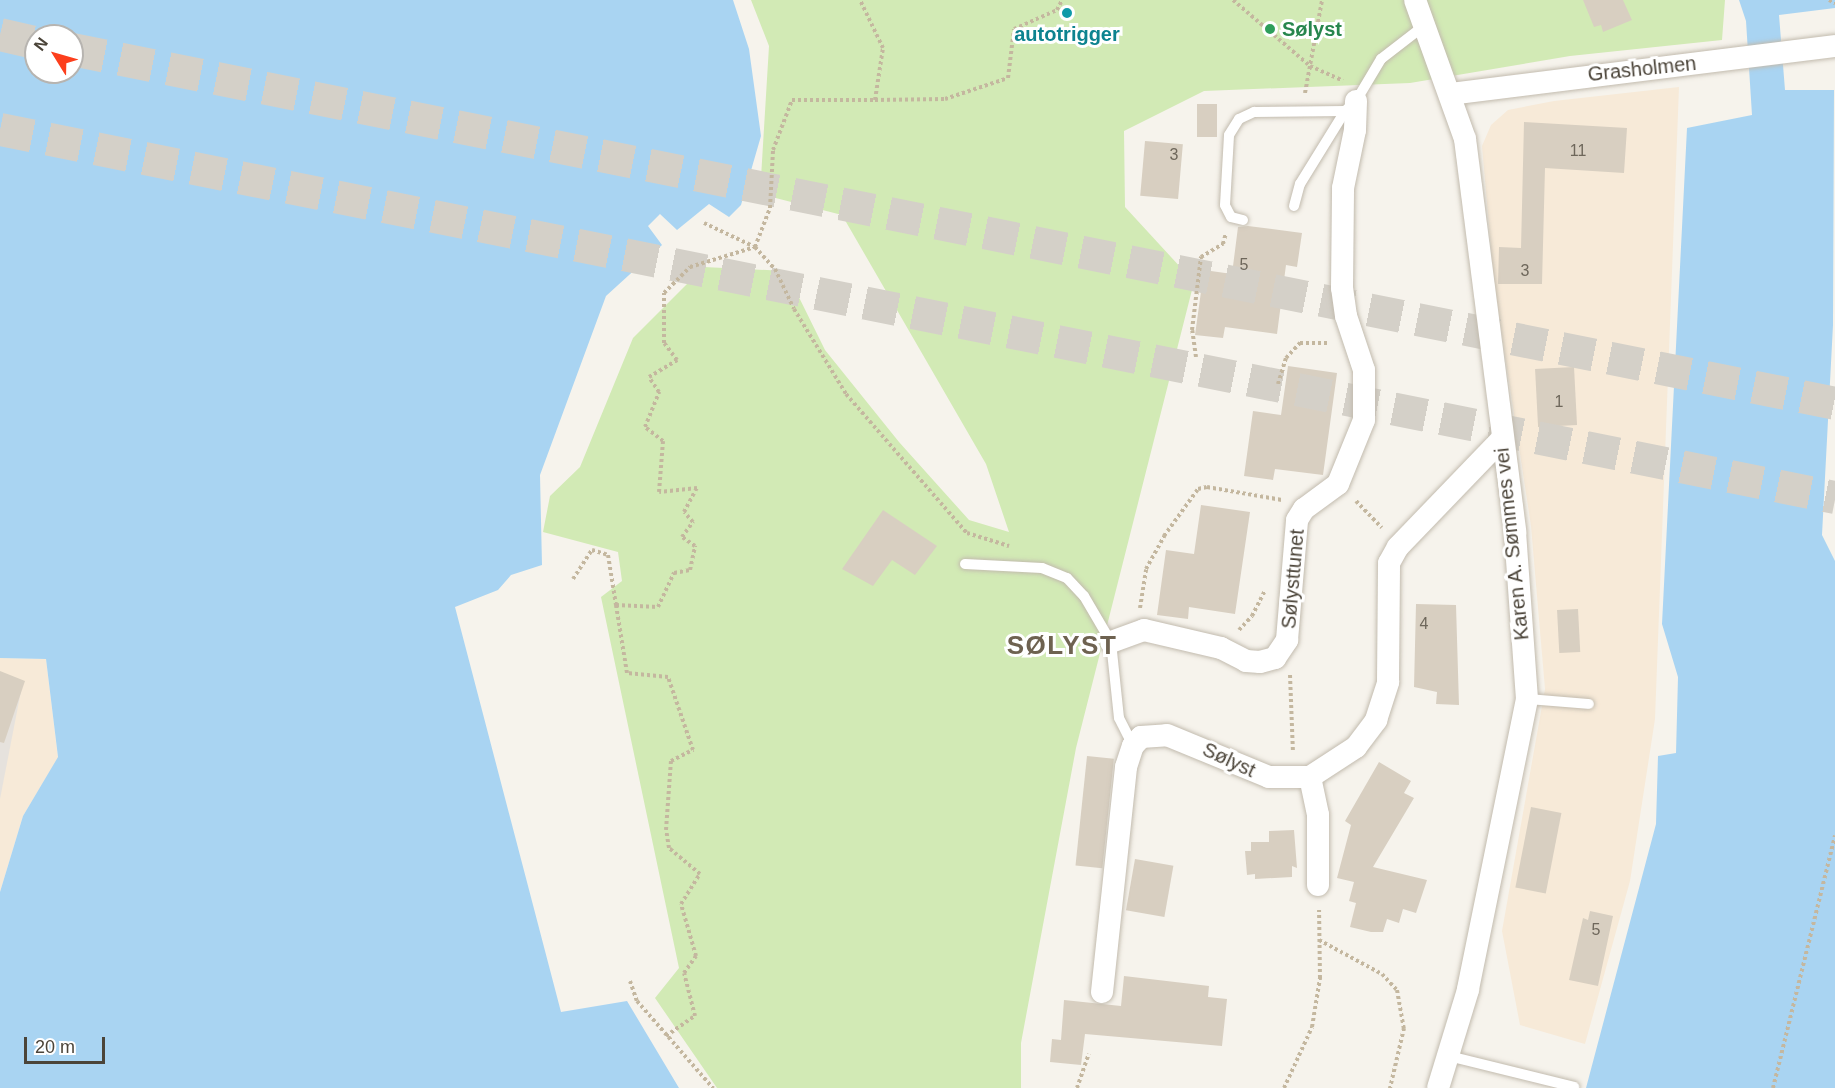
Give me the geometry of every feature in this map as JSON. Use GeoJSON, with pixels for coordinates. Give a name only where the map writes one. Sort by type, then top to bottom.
{"type":"FeatureCollection","features":[{"type":"Feature","properties":{"kind":"street","name":"Karen A. Sømmes vei"},"geometry":{"type":"LineString","coordinates":[[1415,0],[1465,139],[1520,584],[1527,699],[1486,910],[1449,1056],[1438,1088]]}},
{"type":"Feature","properties":{"kind":"street","name":"Grasholmen"},"geometry":{"type":"LineString","coordinates":[[1450,94],[1835,46]]}},
{"type":"Feature","properties":{"kind":"street"},"geometry":{"type":"LineString","coordinates":[[1338,484],[1364,420],[1364,370],[1353,336],[1342,288],[1342,222],[1354,101]]}},
{"type":"Feature","properties":{"kind":"street"},"geometry":{"type":"LineString","coordinates":[[1318,885],[1318,815],[1305,777],[1356,747],[1376,720],[1388,682],[1389,563],[1398,547],[1501,440]]}},
{"type":"Feature","properties":{"kind":"street","name":"Sølysttunet"},"geometry":{"type":"LineString","coordinates":[[1144,630],[1260,662],[1279,655],[1290,633],[1294,531],[1304,509],[1338,484]]}},
{"type":"Feature","properties":{"kind":"street"},"geometry":{"type":"LineString","coordinates":[[1111,642],[1144,630]]}},
{"type":"Feature","properties":{"kind":"street","name":"Sølyst"},"geometry":{"type":"LineString","coordinates":[[1133,746],[1141,737],[1167,735],[1251,773],[1305,777]]}},
{"type":"Feature","properties":{"kind":"street"},"geometry":{"type":"LineString","coordinates":[[1102,992],[1126,767],[1133,746]]}},
{"type":"Feature","properties":{"kind":"lane"},"geometry":{"type":"LineString","coordinates":[[1294,206],[1300,184],[1392,47],[1425,25]]}},
{"type":"Feature","properties":{"kind":"lane"},"geometry":{"type":"LineString","coordinates":[[1243,220],[1231,217],[1225,205],[1229,135],[1234,125],[1254,112],[1305,112],[1354,101]]}},
{"type":"Feature","properties":{"kind":"lane"},"geometry":{"type":"LineString","coordinates":[[965,564],[1042,568],[1073,584],[1111,642],[1119,718],[1133,746]]}},
{"type":"Feature","properties":{"kind":"lane"},"geometry":{"type":"LineString","coordinates":[[1527,699],[1589,704]]}},
{"type":"Feature","properties":{"kind":"lane"},"geometry":{"type":"LineString","coordinates":[[1449,1056],[1574,1087]]}},
{"type":"Feature","properties":{"kind":"path"},"geometry":{"type":"LineString","coordinates":[[860,0],[883,48],[875,100]]}},
{"type":"Feature","properties":{"kind":"path"},"geometry":{"type":"LineString","coordinates":[[754,247],[770,208],[773,150],[792,100],[945,99],[1008,78],[1014,29],[1057,10],[1062,0]]}},
{"type":"Feature","properties":{"kind":"path"},"geometry":{"type":"LineString","coordinates":[[1233,0],[1354,101]]}},
{"type":"Feature","properties":{"kind":"path"},"geometry":{"type":"LineString","coordinates":[[1305,112],[1310,66],[1322,0]]}},
{"type":"Feature","properties":{"kind":"path"},"geometry":{"type":"LineString","coordinates":[[1829,0],[1835,3]]}},
{"type":"Feature","properties":{"kind":"path"},"geometry":{"type":"LineString","coordinates":[[1196,357],[1192,330],[1201,257],[1223,244],[1231,217]]}},
{"type":"Feature","properties":{"kind":"path"},"geometry":{"type":"LineString","coordinates":[[704,223],[754,247],[775,269],[794,309],[846,394],[966,533],[1022,549],[1042,568]]}},
{"type":"Feature","properties":{"kind":"path"},"geometry":{"type":"LineString","coordinates":[[616,605],[658,607],[674,573],[690,570],[695,546],[682,537],[693,522],[684,513],[697,488],[659,492],[663,441],[645,427],[659,392],[649,377],[677,360],[664,343],[664,293],[690,267],[754,247]]}},
{"type":"Feature","properties":{"kind":"path"},"geometry":{"type":"LineString","coordinates":[[1278,384],[1286,358],[1300,343],[1338,344],[1353,336]]}},
{"type":"Feature","properties":{"kind":"path"},"geometry":{"type":"LineString","coordinates":[[1338,484],[1398,547]]}},
{"type":"Feature","properties":{"kind":"path"},"geometry":{"type":"LineString","coordinates":[[1144,630],[1139,605],[1146,569],[1164,536],[1198,489],[1206,487],[1294,502],[1304,509]]}},
{"type":"Feature","properties":{"kind":"path"},"geometry":{"type":"LineString","coordinates":[[573,579],[592,550],[609,555],[627,673],[668,677],[693,750],[672,761],[666,830],[669,848],[700,874],[681,904],[696,956],[684,973],[695,1016],[666,1036]]}},
{"type":"Feature","properties":{"kind":"path"},"geometry":{"type":"LineString","coordinates":[[1234,655],[1239,630],[1252,616],[1268,585]]}},
{"type":"Feature","properties":{"kind":"path"},"geometry":{"type":"LineString","coordinates":[[1279,655],[1293,684],[1290,732],[1305,777]]}},
{"type":"Feature","properties":{"kind":"path"},"geometry":{"type":"LineString","coordinates":[[1773,1088],[1835,835]]}},
{"type":"Feature","properties":{"kind":"path"},"geometry":{"type":"LineString","coordinates":[[1284,1088],[1312,1027],[1320,978],[1318,885]]}},
{"type":"Feature","properties":{"kind":"path"},"geometry":{"type":"LineString","coordinates":[[1319,940],[1382,974],[1397,990],[1404,1028],[1389,1088]]}},
{"type":"Feature","properties":{"kind":"path"},"geometry":{"type":"LineString","coordinates":[[630,981],[637,1001],[712,1088]]}},
{"type":"Feature","properties":{"kind":"path"},"geometry":{"type":"LineString","coordinates":[[1077,1088],[1089,1054]]}},
{"type":"Feature","properties":{"kind":"shaded area"},"geometry":{"type":"Polygon","coordinates":[[[1679,87],[1655,719],[1630,881],[1585,1044],[1520,1025],[1502,931],[1545,689],[1531,526],[1494,283],[1482,146],[1491,125],[1508,110],[1554,101],[1679,87]]]}},
{"type":"Feature","properties":{"kind":"shaded area"},"geometry":{"type":"Polygon","coordinates":[[[0,658],[46,659],[58,758],[23,816],[0,892],[0,658]]]}},
{"type":"Feature","properties":{"kind":"shaded area"},"geometry":{"type":"Polygon","coordinates":[[[0,687],[21,691],[0,799],[0,687]]]}},
{"type":"Feature","properties":{"kind":"green space"},"geometry":{"type":"Polygon","coordinates":[[[751,0],[1725,0],[1722,40],[1570,56],[1410,83],[1204,91],[1124,131],[1125,207],[1194,282],[1076,748],[1021,1043],[1021,1088],[717,1088],[655,998],[679,968],[601,597],[622,581],[618,552],[543,532],[550,496],[580,467],[633,338],[704,267],[786,271],[825,350],[899,442],[969,520],[1009,532],[986,464],[842,215],[760,194],[769,46],[751,0]]]}},
{"type":"Feature","properties":{"kind":"water"},"geometry":{"type":"Polygon","coordinates":[[[0,0],[733,0],[749,49],[761,136],[741,205],[729,217],[709,204],[677,230],[660,214],[648,226],[662,245],[606,296],[540,475],[542,565],[511,575],[498,590],[455,607],[561,1012],[627,1001],[679,1088],[0,1088],[0,892],[23,816],[58,757],[46,659],[0,658],[0,0]]]}},
{"type":"Feature","properties":{"kind":"water"},"geometry":{"type":"Polygon","coordinates":[[[1739,0],[1835,0],[1835,8],[1779,15],[1785,90],[1834,90],[1833,325],[1822,535],[1835,561],[1835,1088],[1586,1088],[1656,824],[1658,756],[1676,753],[1678,677],[1662,624],[1687,128],[1752,115],[1746,21],[1739,0]]]}},
{"type":"Feature","properties":{"kind":"building"},"geometry":{"type":"Polygon","coordinates":[[[1583,0],[1623,0],[1632,20],[1603,32],[1601,25],[1594,27],[1583,0]]]}},
{"type":"Feature","properties":{"kind":"building"},"geometry":{"type":"Polygon","coordinates":[[[1197,104],[1217,104],[1217,137],[1197,137],[1197,104]]]}},
{"type":"Feature","properties":{"kind":"building"},"geometry":{"type":"Polygon","coordinates":[[[1524,122],[1627,128],[1624,173],[1545,168],[1542,284],[1498,284],[1499,247],[1521,248],[1524,122]]]}},
{"type":"Feature","properties":{"kind":"building"},"geometry":{"type":"Polygon","coordinates":[[[1145,141],[1183,144],[1178,199],[1140,196],[1145,141]]]}},
{"type":"Feature","properties":{"kind":"building"},"geometry":{"type":"Polygon","coordinates":[[[1248,226],[1302,233],[1297,267],[1286,265],[1277,334],[1225,327],[1223,338],[1195,335],[1204,270],[1232,274],[1238,227],[1248,226]]]}},
{"type":"Feature","properties":{"kind":"building"},"geometry":{"type":"Polygon","coordinates":[[[1288,366],[1337,373],[1323,475],[1275,469],[1273,480],[1244,476],[1253,411],[1281,415],[1288,366]]]}},
{"type":"Feature","properties":{"kind":"building"},"geometry":{"type":"Polygon","coordinates":[[[1574,367],[1577,425],[1538,427],[1535,369],[1574,367]]]}},
{"type":"Feature","properties":{"kind":"building"},"geometry":{"type":"Polygon","coordinates":[[[1201,505],[1250,512],[1235,614],[1189,607],[1188,619],[1157,615],[1166,550],[1194,554],[1201,505]]]}},
{"type":"Feature","properties":{"kind":"building"},"geometry":{"type":"Polygon","coordinates":[[[883,510],[937,546],[915,575],[892,560],[873,586],[842,569],[883,510]]]}},
{"type":"Feature","properties":{"kind":"building"},"geometry":{"type":"Polygon","coordinates":[[[1416,604],[1456,605],[1459,705],[1436,704],[1437,692],[1414,687],[1416,604]]]}},
{"type":"Feature","properties":{"kind":"building"},"geometry":{"type":"Polygon","coordinates":[[[1578,609],[1580,652],[1559,653],[1557,610],[1578,609]]]}},
{"type":"Feature","properties":{"kind":"building"},"geometry":{"type":"Polygon","coordinates":[[[0,671],[25,681],[4,743],[0,742],[0,671]]]}},
{"type":"Feature","properties":{"kind":"building"},"geometry":{"type":"Polygon","coordinates":[[[1087,756],[1114,759],[1102,868],[1076,865],[1087,756]]]}},
{"type":"Feature","properties":{"kind":"building"},"geometry":{"type":"Polygon","coordinates":[[[1379,762],[1411,781],[1404,793],[1414,798],[1373,867],[1427,880],[1416,913],[1403,909],[1399,923],[1387,919],[1383,932],[1371,932],[1350,927],[1356,903],[1349,901],[1354,882],[1337,878],[1351,825],[1345,821],[1379,762]]]}},
{"type":"Feature","properties":{"kind":"building"},"geometry":{"type":"Polygon","coordinates":[[[1531,807],[1561,813],[1546,893],[1515,887],[1531,807]]]}},
{"type":"Feature","properties":{"kind":"building"},"geometry":{"type":"Polygon","coordinates":[[[1294,830],[1297,868],[1292,866],[1292,877],[1255,879],[1255,874],[1247,875],[1245,851],[1251,851],[1251,842],[1269,842],[1269,831],[1294,830]]]}},
{"type":"Feature","properties":{"kind":"building"},"geometry":{"type":"Polygon","coordinates":[[[1135,859],[1173,866],[1164,917],[1126,910],[1135,859]]]}},
{"type":"Feature","properties":{"kind":"building"},"geometry":{"type":"Polygon","coordinates":[[[1590,911],[1613,916],[1598,986],[1569,980],[1583,918],[1588,920],[1590,911]]]}},
{"type":"Feature","properties":{"kind":"building"},"geometry":{"type":"Polygon","coordinates":[[[1124,976],[1209,986],[1208,997],[1227,999],[1222,1046],[1085,1034],[1081,1065],[1050,1062],[1052,1039],[1061,1040],[1064,1000],[1121,1006],[1124,976]]]}},
{"type":"Feature","properties":{"kind":"tunnel"},"geometry":{"type":"LineString","coordinates":[[0,34],[24,39]]}},
{"type":"Feature","properties":{"kind":"tunnel"},"geometry":{"type":"LineString","coordinates":[[84,51],[1835,403]]}},
{"type":"Feature","properties":{"kind":"tunnel"},"geometry":{"type":"LineString","coordinates":[[0,129],[1835,497]]}},
{"type":"Feature","properties":{"kind":"place","name":"autotrigger"},"geometry":{"type":"Point","coordinates":[1067,13]}},
{"type":"Feature","properties":{"kind":"place","name":"Sølyst"},"geometry":{"type":"Point","coordinates":[1270,29]}},
{"type":"Feature","properties":{"kind":"district","name":"SØLYST"},"geometry":{"type":"Point","coordinates":[1062,646]}}]}
